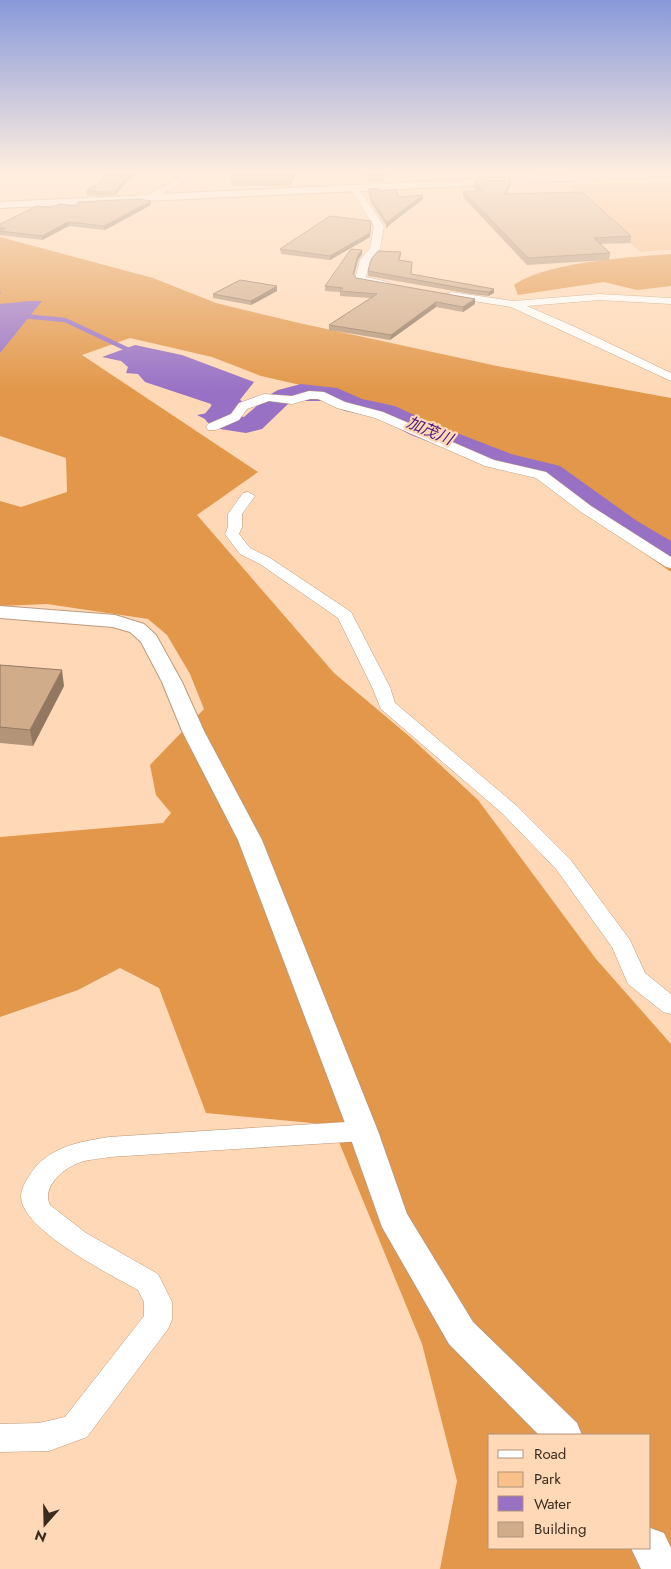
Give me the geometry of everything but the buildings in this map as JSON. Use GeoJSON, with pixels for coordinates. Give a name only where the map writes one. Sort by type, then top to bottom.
{"type":"FeatureCollection","features":[{"type":"Feature","properties":{"kind":"street"},"geometry":{"type":"LineString","coordinates":[[376,244],[375,249],[364,260],[360,279],[398,286]]}},
{"type":"Feature","properties":{"kind":"street"},"geometry":{"type":"LineString","coordinates":[[444,294],[514,304],[599,297],[671,301]]}},
{"type":"Feature","properties":{"kind":"street"},"geometry":{"type":"LineString","coordinates":[[514,304],[671,377]]}},
{"type":"Feature","properties":{"kind":"street"},"geometry":{"type":"LineString","coordinates":[[212,427],[235,416],[243,406],[268,397],[292,400],[309,395],[320,396],[340,405],[380,415],[490,463],[541,475],[586,509],[671,564]]}},
{"type":"Feature","properties":{"kind":"street"},"geometry":{"type":"LineString","coordinates":[[248,496],[234,514],[235,527],[232,534],[245,551],[265,561],[344,616],[365,654],[387,705],[510,810],[563,864],[622,945],[636,978],[671,1006]]}},
{"type":"Feature","properties":{"kind":"street"},"geometry":{"type":"LineString","coordinates":[[0,612],[115,621],[137,628],[149,639],[172,682],[193,731],[250,840],[363,1131],[393,1218],[462,1333],[563,1434]]}},
{"type":"Feature","properties":{"kind":"street"},"geometry":{"type":"LineString","coordinates":[[0,1438],[42,1438],[63,1434],[76,1427],[158,1320],[158,1302],[148,1282],[77,1240],[40,1212],[34,1199],[35,1188],[43,1176],[58,1162],[78,1152],[109,1147],[363,1131]]}},
{"type":"Feature","properties":{"kind":"street"},"geometry":{"type":"LineString","coordinates":[[651,1549],[661,1569]]}},
{"type":"Feature","properties":{"kind":"green space"},"geometry":{"type":"Polygon","coordinates":[[[632,244],[671,244],[671,250],[640,252],[632,244]]]}},
{"type":"Feature","properties":{"kind":"shaded area"},"geometry":{"type":"Polygon","coordinates":[[[0,244],[27,244],[153,278],[216,303],[299,323],[497,366],[671,398],[671,572],[535,476],[381,411],[327,391],[261,376],[212,357],[130,338],[82,355],[258,472],[197,515],[334,673],[409,736],[478,800],[596,959],[671,1044],[671,1569],[440,1569],[457,1481],[422,1344],[332,1125],[206,1113],[159,988],[120,968],[78,990],[0,1017],[0,837],[163,823],[171,813],[156,795],[150,765],[204,709],[190,674],[167,635],[148,619],[47,604],[0,606],[0,501],[21,507],[67,492],[66,458],[0,436],[0,244]]]}},
{"type":"Feature","properties":{"kind":"shaded area"},"geometry":{"type":"Polygon","coordinates":[[[671,254],[671,286],[637,290],[604,282],[518,295],[514,285],[528,277],[567,266],[612,259],[671,254]]]}},
{"type":"Feature","properties":{"kind":"water"},"geometry":{"type":"Polygon","coordinates":[[[42,301],[0,353],[0,304],[42,301]]]}},
{"type":"Feature","properties":{"kind":"water"},"geometry":{"type":"Polygon","coordinates":[[[135,345],[182,355],[254,382],[228,415],[213,423],[197,415],[213,412],[211,404],[145,382],[138,374],[126,373],[128,367],[121,361],[102,357],[135,345]]]}},
{"type":"Feature","properties":{"kind":"waterway"},"geometry":{"type":"LineString","coordinates":[[22,316],[65,320],[133,352]]}},
{"type":"Feature","properties":{"kind":"waterway","name":"加茂川"},"geometry":{"type":"LineString","coordinates":[[211,392],[229,402],[216,416],[229,423],[246,425],[253,423],[278,400],[287,395],[301,392],[328,393],[354,405],[386,412],[421,429],[501,460],[550,472],[626,527],[671,555]]}}]}
